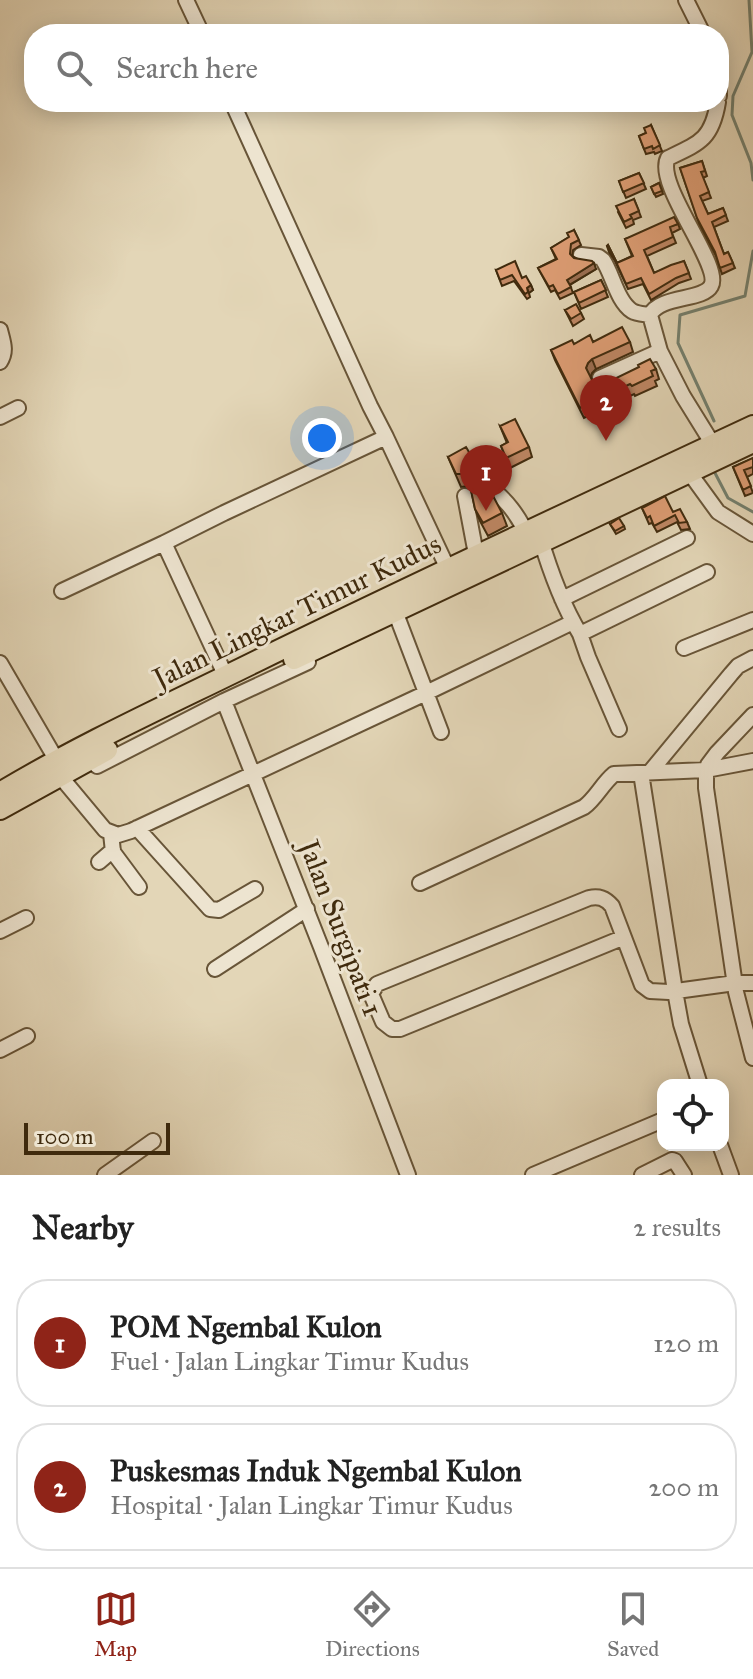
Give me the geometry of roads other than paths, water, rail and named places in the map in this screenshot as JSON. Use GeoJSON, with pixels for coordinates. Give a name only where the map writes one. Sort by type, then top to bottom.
{"type":"FeatureCollection","features":[{"type":"Feature","properties":{"kind":"highway","name":"Jalan Lingkar Timur Kudus"},"geometry":{"type":"LineString","coordinates":[[0,809],[128,739],[753,426]]}},
{"type":"Feature","properties":{"kind":"highway","name":"Jalan Lingkar Timur Kudus"},"geometry":{"type":"LineString","coordinates":[[534,537],[753,442]]}},
{"type":"Feature","properties":{"kind":"highway","name":"Jalan Lingkar Timur Kudus"},"geometry":{"type":"LineString","coordinates":[[0,793],[113,732],[446,566],[481,563]]}},
{"type":"Feature","properties":{"kind":"street"},"geometry":{"type":"LineString","coordinates":[[186,0],[197,24]]}},
{"type":"Feature","properties":{"kind":"street"},"geometry":{"type":"LineString","coordinates":[[686,0],[698,24]]}},
{"type":"Feature","properties":{"kind":"street"},"geometry":{"type":"LineString","coordinates":[[0,784],[222,668],[446,566],[237,112]]}},
{"type":"Feature","properties":{"kind":"street"},"geometry":{"type":"LineString","coordinates":[[709,438],[660,351],[650,315],[658,305],[707,290],[713,281],[707,259],[664,168],[668,158],[706,136],[717,112]]}},
{"type":"Feature","properties":{"kind":"street"},"geometry":{"type":"LineString","coordinates":[[581,255],[603,260],[629,309],[650,315]]}},
{"type":"Feature","properties":{"kind":"street"},"geometry":{"type":"LineString","coordinates":[[0,330],[5,349],[0,362]]}},
{"type":"Feature","properties":{"kind":"street"},"geometry":{"type":"LineString","coordinates":[[600,378],[660,351]]}},
{"type":"Feature","properties":{"kind":"street"},"geometry":{"type":"LineString","coordinates":[[0,417],[18,408]]}},
{"type":"Feature","properties":{"kind":"street"},"geometry":{"type":"LineString","coordinates":[[534,537],[709,438],[753,417]]}},
{"type":"Feature","properties":{"kind":"street"},"geometry":{"type":"LineString","coordinates":[[62,591],[386,437]]}},
{"type":"Feature","properties":{"kind":"street"},"geometry":{"type":"LineString","coordinates":[[534,537],[694,479],[753,451]]}},
{"type":"Feature","properties":{"kind":"street"},"geometry":{"type":"LineString","coordinates":[[694,479],[718,512],[753,534]]}},
{"type":"Feature","properties":{"kind":"street"},"geometry":{"type":"LineString","coordinates":[[485,485],[499,493],[534,537],[577,628],[619,729]]}},
{"type":"Feature","properties":{"kind":"street"},"geometry":{"type":"LineString","coordinates":[[0,819],[65,782],[224,701],[398,619],[481,563],[465,496]]}},
{"type":"Feature","properties":{"kind":"street"},"geometry":{"type":"LineString","coordinates":[[562,599],[687,538]]}},
{"type":"Feature","properties":{"kind":"street"},"geometry":{"type":"LineString","coordinates":[[164,543],[222,668]]}},
{"type":"Feature","properties":{"kind":"street"},"geometry":{"type":"LineString","coordinates":[[65,782],[105,830],[118,835],[426,693],[707,572]]}},
{"type":"Feature","properties":{"kind":"street"},"geometry":{"type":"LineString","coordinates":[[398,619],[441,732]]}},
{"type":"Feature","properties":{"kind":"street"},"geometry":{"type":"LineString","coordinates":[[684,648],[753,620]]}},
{"type":"Feature","properties":{"kind":"street"},"geometry":{"type":"LineString","coordinates":[[698,1079],[681,1024],[675,991],[645,773],[738,666],[753,658]]}},
{"type":"Feature","properties":{"kind":"street"},"geometry":{"type":"LineString","coordinates":[[0,663],[53,754]]}},
{"type":"Feature","properties":{"kind":"street","name":"Jalan Surgipati 1"},"geometry":{"type":"LineString","coordinates":[[224,701],[408,1175]]}},
{"type":"Feature","properties":{"kind":"street"},"geometry":{"type":"LineString","coordinates":[[753,715],[717,753],[706,770],[735,983],[753,1058]]}},
{"type":"Feature","properties":{"kind":"street"},"geometry":{"type":"LineString","coordinates":[[420,883],[584,807],[614,774],[706,770],[753,761]]}},
{"type":"Feature","properties":{"kind":"street"},"geometry":{"type":"LineString","coordinates":[[137,828],[210,909],[219,910],[255,889]]}},
{"type":"Feature","properties":{"kind":"street"},"geometry":{"type":"LineString","coordinates":[[111,833],[113,850],[139,887]]}},
{"type":"Feature","properties":{"kind":"street"},"geometry":{"type":"LineString","coordinates":[[99,862],[113,850]]}},
{"type":"Feature","properties":{"kind":"street"},"geometry":{"type":"LineString","coordinates":[[622,938],[400,1029],[392,1029],[383,1022],[371,994],[377,984],[589,898],[602,898],[612,906],[642,985],[650,991],[753,983]]}},
{"type":"Feature","properties":{"kind":"street"},"geometry":{"type":"LineString","coordinates":[[215,969],[307,909]]}},
{"type":"Feature","properties":{"kind":"street"},"geometry":{"type":"LineString","coordinates":[[0,931],[26,918]]}},
{"type":"Feature","properties":{"kind":"street"},"geometry":{"type":"LineString","coordinates":[[0,1050],[27,1036]]}},
{"type":"Feature","properties":{"kind":"street"},"geometry":{"type":"LineString","coordinates":[[533,1175],[657,1123]]}},
{"type":"Feature","properties":{"kind":"street"},"geometry":{"type":"LineString","coordinates":[[105,1175],[153,1141]]}},
{"type":"Feature","properties":{"kind":"street"},"geometry":{"type":"LineString","coordinates":[[722,1151],[731,1175]]}},
{"type":"Feature","properties":{"kind":"street"},"geometry":{"type":"LineString","coordinates":[[642,1175],[672,1160],[684,1175]]}},
{"type":"Feature","properties":{"kind":"waterway"},"geometry":{"type":"LineString","coordinates":[[749,0],[752,52],[733,96],[732,115],[751,163],[753,180]]}},
{"type":"Feature","properties":{"kind":"waterway"},"geometry":{"type":"LineString","coordinates":[[714,421],[678,343],[680,315],[745,296],[753,251]]}},
{"type":"Feature","properties":{"kind":"waterway"},"geometry":{"type":"LineString","coordinates":[[715,473],[728,498],[753,512]]}},
{"type":"Feature","properties":{"kind":"place","name":"Puskesmas Induk Ngembal Kulon"},"geometry":{"type":"Point","coordinates":[606,441]}},
{"type":"Feature","properties":{"kind":"place","name":"POM Ngembal Kulon"},"geometry":{"type":"Point","coordinates":[486,511]}}]}
